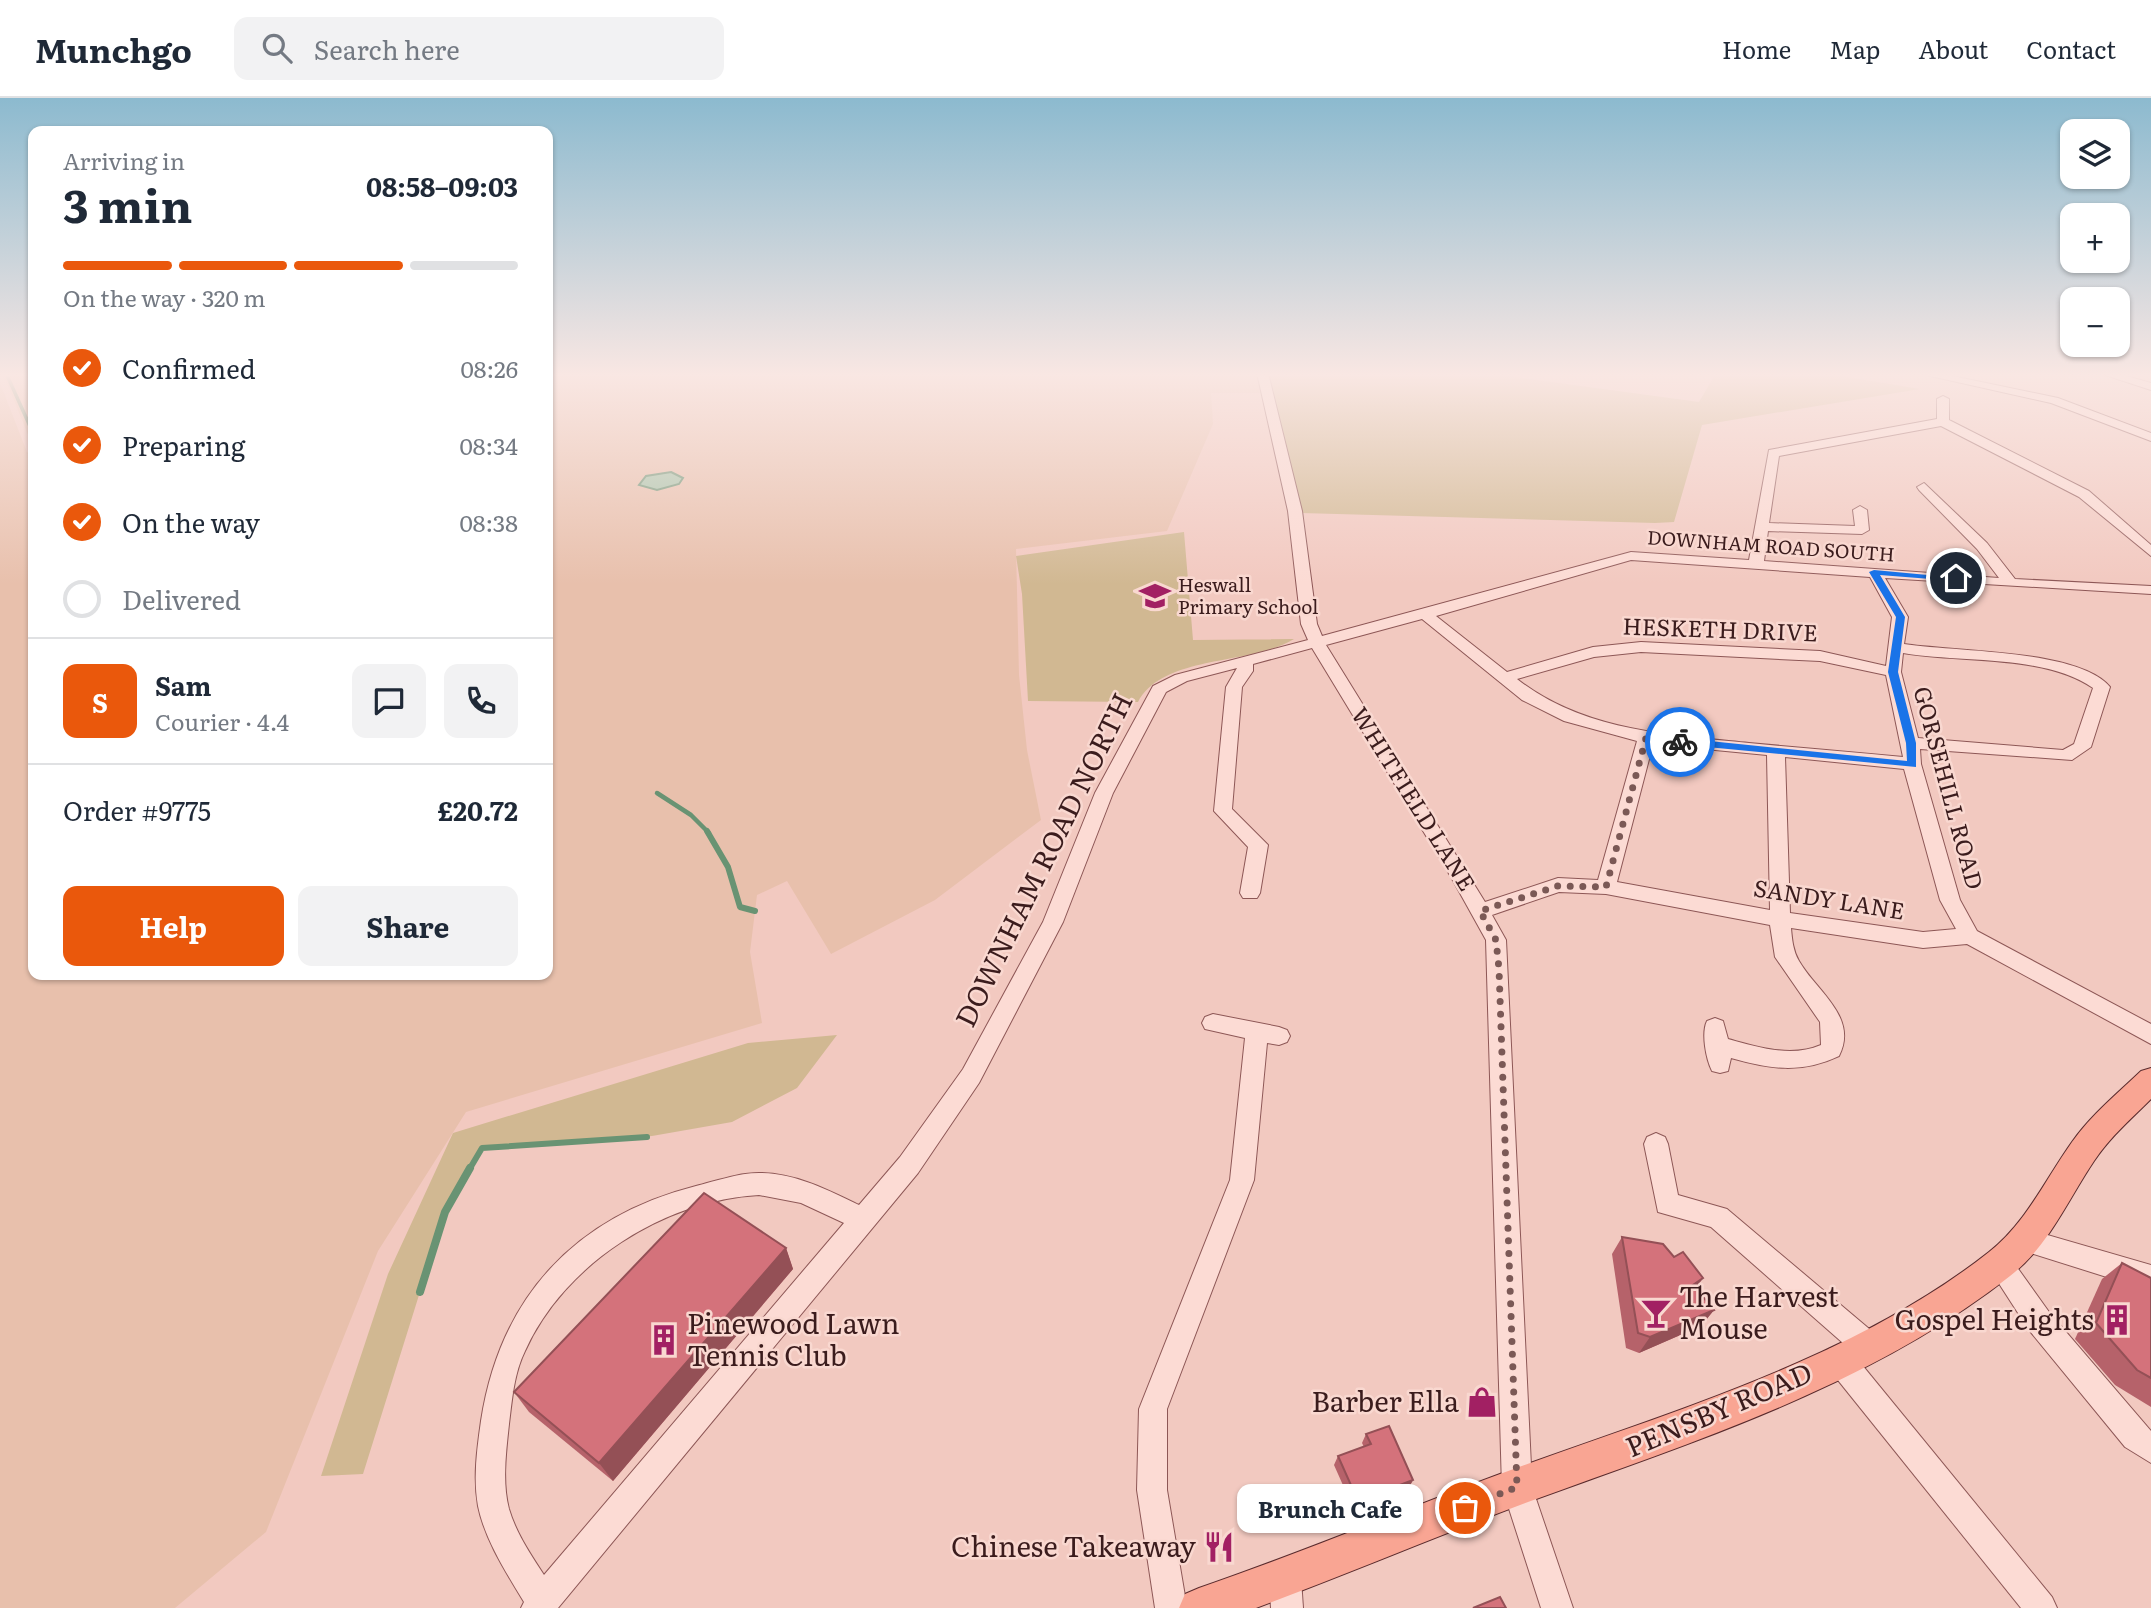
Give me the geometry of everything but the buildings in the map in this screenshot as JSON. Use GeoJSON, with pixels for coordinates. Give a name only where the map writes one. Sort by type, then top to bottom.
{"type":"FeatureCollection","features":[{"type":"Feature","properties":{"kind":"main road","name":"PENSBY ROAD"},"geometry":{"type":"LineString","coordinates":[[1199,1608],[1286,1594],[1517,1487],[1737,1407],[1854,1354],[2000,1265],[2027,1241],[2095,1136],[2151,1080]]}},
{"type":"Feature","properties":{"kind":"street","name":"WHITFIELD LANE"},"geometry":{"type":"LineString","coordinates":[[1279,443],[1295,511],[1310,624],[1317,643],[1496,940],[1517,1487],[1558,1608]]}},
{"type":"Feature","properties":{"kind":"street"},"geometry":{"type":"LineString","coordinates":[[1756,564],[1773,453],[1825,443]]}},
{"type":"Feature","properties":{"kind":"street"},"geometry":{"type":"LineString","coordinates":[[1985,443],[2084,494],[2151,552]]}},
{"type":"Feature","properties":{"kind":"street"},"geometry":{"type":"LineString","coordinates":[[1924,486],[1982,546],[2011,583]]}},
{"type":"Feature","properties":{"kind":"street"},"geometry":{"type":"LineString","coordinates":[[1762,527],[1862,530],[1860,510]]}},
{"type":"Feature","properties":{"kind":"street","name":"DOWNHAM ROAD SOUTH"},"geometry":{"type":"LineString","coordinates":[[1317,643],[1631,556],[2150,591]]}},
{"type":"Feature","properties":{"kind":"street","name":"GORSEHILL ROAD"},"geometry":{"type":"LineString","coordinates":[[1874,572],[1900,617],[1893,672],[1911,743],[1912,764],[1950,900],[1970,936]]}},
{"type":"Feature","properties":{"kind":"street"},"geometry":{"type":"LineString","coordinates":[[1425,614],[1528,696],[1570,717],[1646,738],[1912,764]]}},
{"type":"Feature","properties":{"kind":"street","name":"DOWNHAM ROAD NORTH"},"geometry":{"type":"LineString","coordinates":[[539,1605],[909,1165],[971,1076],[1053,922],[1104,793],[1160,689],[1181,678],[1317,643]]}},
{"type":"Feature","properties":{"kind":"street","name":"HESKETH DRIVE"},"geometry":{"type":"LineString","coordinates":[[1506,677],[1615,648],[1820,656],[1893,672]]}},
{"type":"Feature","properties":{"kind":"street"},"geometry":{"type":"LineString","coordinates":[[1894,648],[1926,654],[2059,665],[2078,671],[2102,687],[2082,747],[2066,756],[1911,743]]}},
{"type":"Feature","properties":{"kind":"street"},"geometry":{"type":"LineString","coordinates":[[1245,662],[1245,671],[1234,687],[1223,811],[1258,845],[1250,893]]}},
{"type":"Feature","properties":{"kind":"street"},"geometry":{"type":"LineString","coordinates":[[1606,887],[1646,738]]}},
{"type":"Feature","properties":{"kind":"street"},"geometry":{"type":"LineString","coordinates":[[1718,1046],[1785,1062],[1816,1059],[1831,1050],[1834,1026],[1827,1011],[1786,957],[1781,917],[1776,751]]}},
{"type":"Feature","properties":{"kind":"street","name":"SANDY LANE"},"geometry":{"type":"LineString","coordinates":[[1480,911],[1558,886],[1606,887],[1846,931],[1923,940],[1970,936]]}},
{"type":"Feature","properties":{"kind":"street"},"geometry":{"type":"LineString","coordinates":[[1970,936],[2151,1035]]}},
{"type":"Feature","properties":{"kind":"street"},"geometry":{"type":"LineString","coordinates":[[1171,1608],[1152,1490],[1153,1409],[1242,1180],[1268,1034],[1213,1023]]}},
{"type":"Feature","properties":{"kind":"street"},"geometry":{"type":"LineString","coordinates":[[1656,1144],[1667,1204],[1718,1217],[1854,1354],[2041,1608]]}},
{"type":"Feature","properties":{"kind":"street"},"geometry":{"type":"LineString","coordinates":[[539,1605],[494,1509],[490,1460],[499,1394],[514,1343],[532,1311],[559,1278],[606,1239],[649,1211],[689,1197],[757,1184],[801,1189],[863,1220]]}},
{"type":"Feature","properties":{"kind":"street"},"geometry":{"type":"LineString","coordinates":[[2027,1241],[2151,1278]]}},
{"type":"Feature","properties":{"kind":"street"},"geometry":{"type":"LineString","coordinates":[[2000,1265],[2048,1331],[2135,1437],[2151,1448]]}},
{"type":"Feature","properties":{"kind":"shaded area"},"geometry":{"type":"Polygon","coordinates":[[[0,443],[24,443],[27,452],[28,980],[553,980],[553,443],[1205,443],[1167,531],[1016,549],[1019,675],[1027,750],[1041,820],[935,900],[831,954],[787,881],[757,895],[750,952],[762,1023],[466,1112],[378,1251],[266,1532],[175,1608],[0,1608],[0,443]]]}},
{"type":"Feature","properties":{"kind":"shaded area"},"geometry":{"type":"Polygon","coordinates":[[[1284,443],[1697,443],[1674,522],[1301,513],[1284,443]]]}},
{"type":"Feature","properties":{"kind":"shaded area"},"geometry":{"type":"Polygon","coordinates":[[[671,472],[683,478],[679,484],[657,490],[639,485],[646,476],[671,472]]]}},
{"type":"Feature","properties":{"kind":"shaded area","name":"Heswall Primary School"},"geometry":{"type":"Polygon","coordinates":[[[1184,532],[1193,640],[1294,639],[1276,647],[1187,668],[1167,676],[1150,687],[1138,702],[1028,701],[1022,594],[1016,556],[1184,532]]]}},
{"type":"Feature","properties":{"kind":"shaded area"},"geometry":{"type":"Polygon","coordinates":[[[837,1035],[797,1088],[732,1122],[652,1136],[482,1148],[445,1212],[363,1474],[321,1476],[388,1274],[453,1133],[748,1043],[837,1035]]]}},
{"type":"Feature","properties":{"kind":"waterway"},"geometry":{"type":"LineString","coordinates":[[657,793],[691,815],[707,831]]}},
{"type":"Feature","properties":{"kind":"waterway"},"geometry":{"type":"LineString","coordinates":[[707,831],[728,867],[740,907],[755,911]]}},
{"type":"Feature","properties":{"kind":"waterway"},"geometry":{"type":"LineString","coordinates":[[469,1170],[482,1148],[647,1137]]}},
{"type":"Feature","properties":{"kind":"waterway"},"geometry":{"type":"LineString","coordinates":[[420,1292],[445,1212],[470,1168]]}},
{"type":"Feature","properties":{"kind":"way so far"},"geometry":{"type":"LineString","coordinates":[[1465,1508],[1517,1487],[1499,969],[1496,940],[1480,911],[1558,886],[1606,887],[1646,738],[1680,742]]}},
{"type":"Feature","properties":{"kind":"place","name":"Heswall Primary School"},"geometry":{"type":"Point","coordinates":[1155,596]}},
{"type":"Feature","properties":{"kind":"place","name":"The Harvest Mouse"},"geometry":{"type":"Point","coordinates":[1656,1313]}},
{"type":"Feature","properties":{"kind":"place","name":"Gospel Heights"},"geometry":{"type":"Point","coordinates":[2117,1320]}},
{"type":"Feature","properties":{"kind":"place","name":"Pinewood Lawn Tennis Club"},"geometry":{"type":"Point","coordinates":[664,1340]}},
{"type":"Feature","properties":{"kind":"place","name":"Barber Ella"},"geometry":{"type":"Point","coordinates":[1482,1402]}},
{"type":"Feature","properties":{"kind":"place","name":"Brunch Cafe"},"geometry":{"type":"Point","coordinates":[1465,1508]}},
{"type":"Feature","properties":{"kind":"place","name":"Chinese Takeaway"},"geometry":{"type":"Point","coordinates":[1219,1547]}},
{"type":"Feature","properties":{"kind":"route"},"geometry":{"type":"LineString","coordinates":[[1680,742],[1912,764],[1911,743],[1893,672],[1900,617],[1874,572],[1956,578]]}}]}
